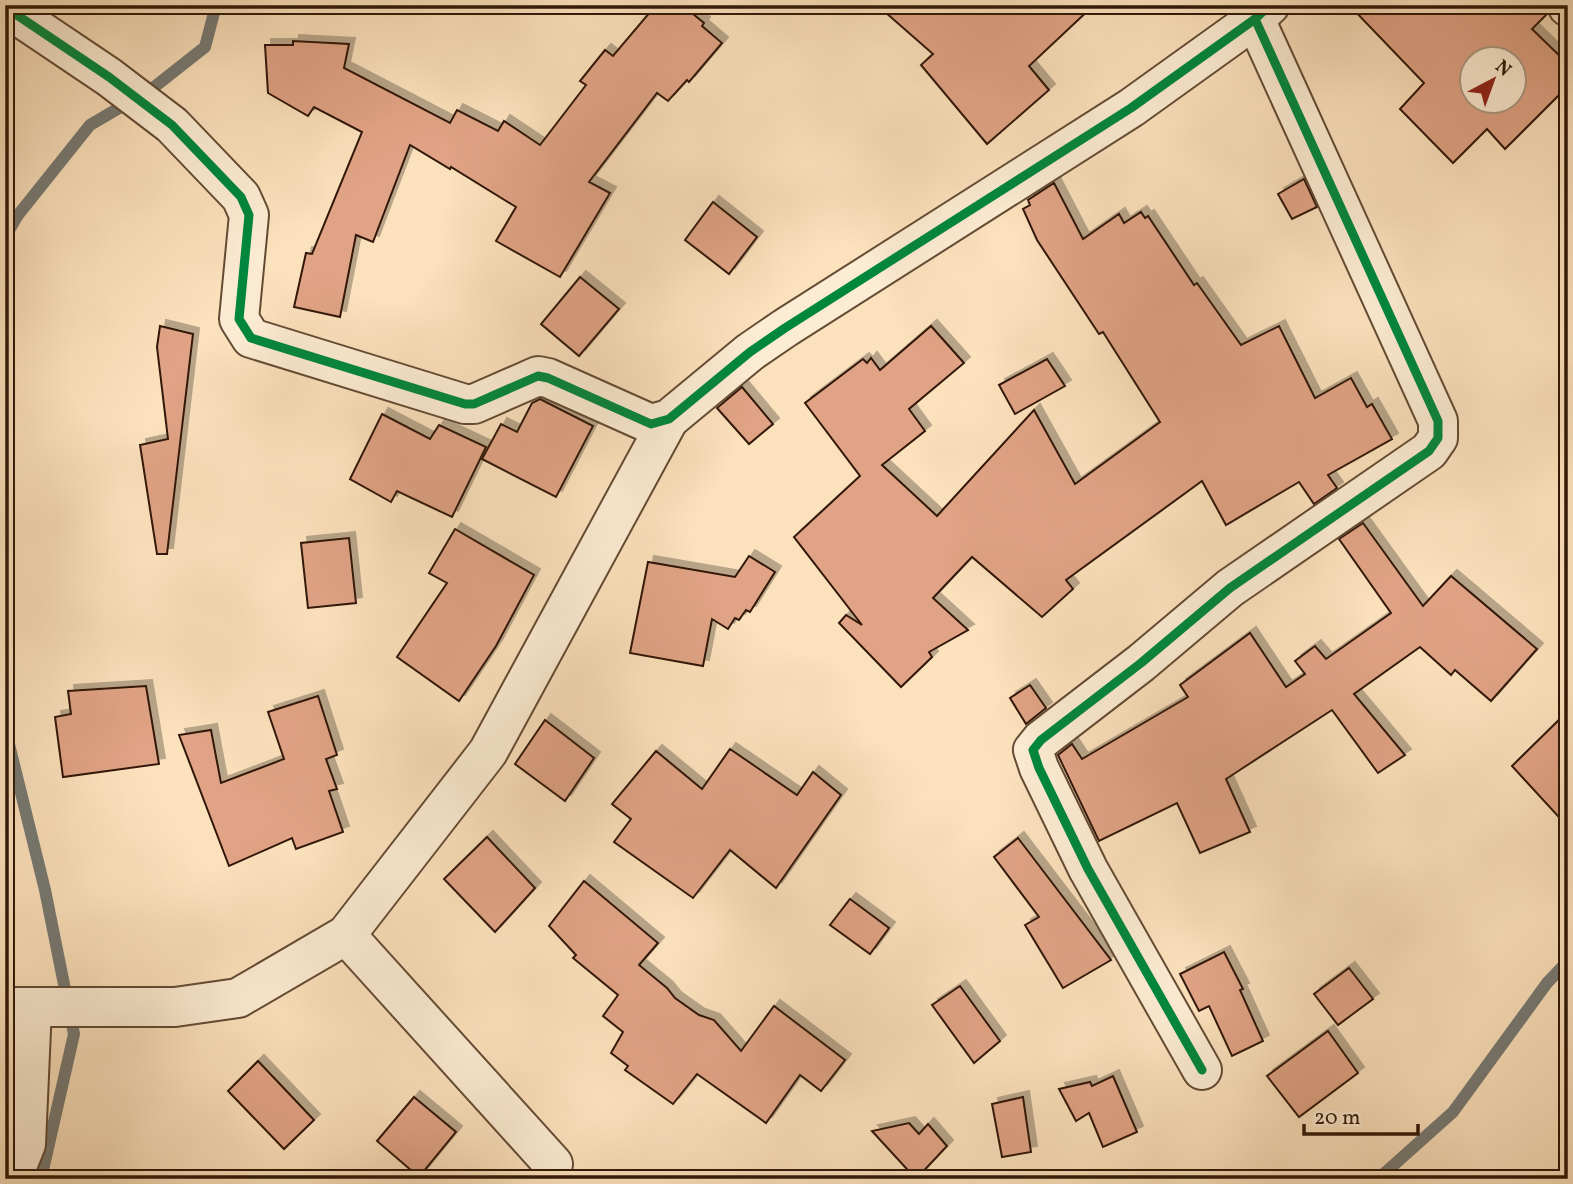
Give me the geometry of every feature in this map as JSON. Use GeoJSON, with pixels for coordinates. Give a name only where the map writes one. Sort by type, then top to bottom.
{"type":"FeatureCollection","features":[{"type":"Feature","properties":{"kind":"street"},"geometry":{"type":"LineString","coordinates":[[5,7],[109,77],[172,125],[241,197],[249,215],[239,319],[251,338],[465,404],[474,404],[538,376],[651,424],[669,419]]}},
{"type":"Feature","properties":{"kind":"street"},"geometry":{"type":"LineString","coordinates":[[12,1179],[26,1144],[18,1007],[175,1007],[238,998],[346,935],[488,752],[669,419],[750,352],[1131,108],[1262,12],[1438,421],[1438,438],[1429,451],[1230,588],[1141,663],[1041,740],[1033,750],[1039,768],[1088,869],[1202,1070]]}},
{"type":"Feature","properties":{"kind":"street"},"geometry":{"type":"LineString","coordinates":[[346,935],[553,1164]]}},
{"type":"Feature","properties":{"kind":"building"},"geometry":{"type":"Polygon","coordinates":[[[656,5],[682,5],[704,23],[702,26],[722,43],[689,82],[687,80],[668,101],[657,93],[589,182],[610,193],[560,277],[496,241],[516,207],[410,145],[373,242],[356,235],[340,317],[294,307],[306,253],[312,254],[362,132],[314,107],[308,116],[268,93],[265,45],[293,45],[293,41],[349,44],[344,68],[450,123],[457,110],[498,131],[504,121],[540,145],[586,85],[580,81],[605,50],[613,56],[656,5]]]}},
{"type":"Feature","properties":{"kind":"building"},"geometry":{"type":"Polygon","coordinates":[[[877,5],[1094,5],[1029,66],[1049,90],[987,144],[921,65],[933,54],[877,5]]]}},
{"type":"Feature","properties":{"kind":"building"},"geometry":{"type":"Polygon","coordinates":[[[1349,5],[1545,5],[1547,14],[1532,29],[1568,64],[1568,86],[1505,149],[1487,129],[1453,163],[1400,109],[1424,83],[1349,5]]]}},
{"type":"Feature","properties":{"kind":"building"},"geometry":{"type":"Polygon","coordinates":[[[1304,179],[1317,207],[1292,219],[1278,194],[1304,179]]]}},
{"type":"Feature","properties":{"kind":"building"},"geometry":{"type":"Polygon","coordinates":[[[1054,183],[1083,239],[1119,214],[1124,223],[1141,212],[1145,218],[1148,216],[1194,285],[1197,283],[1241,345],[1279,326],[1315,398],[1351,378],[1367,407],[1372,404],[1392,439],[1328,475],[1337,488],[1314,504],[1299,482],[1226,525],[1202,481],[1066,580],[1073,589],[1042,617],[972,557],[933,598],[968,630],[929,652],[932,657],[901,687],[839,623],[846,615],[862,625],[794,537],[860,476],[805,403],[863,359],[867,363],[871,358],[880,370],[931,326],[964,363],[909,409],[925,431],[882,465],[937,516],[1034,410],[1075,484],[1160,422],[1103,332],[1099,334],[1037,240],[1023,209],[1030,205],[1028,200],[1054,183]]]}},
{"type":"Feature","properties":{"kind":"building"},"geometry":{"type":"Polygon","coordinates":[[[713,202],[757,237],[729,274],[685,240],[713,202]]]}},
{"type":"Feature","properties":{"kind":"building"},"geometry":{"type":"Polygon","coordinates":[[[580,277],[619,309],[579,356],[541,324],[580,277]]]}},
{"type":"Feature","properties":{"kind":"building"},"geometry":{"type":"Polygon","coordinates":[[[160,326],[193,334],[167,554],[157,554],[140,445],[168,439],[157,347],[160,326]]]}},
{"type":"Feature","properties":{"kind":"building"},"geometry":{"type":"Polygon","coordinates":[[[1047,359],[1065,386],[1015,414],[999,385],[1047,359]]]}},
{"type":"Feature","properties":{"kind":"building"},"geometry":{"type":"Polygon","coordinates":[[[742,387],[773,424],[749,444],[717,408],[742,387]]]}},
{"type":"Feature","properties":{"kind":"building"},"geometry":{"type":"Polygon","coordinates":[[[540,399],[593,426],[556,497],[482,459],[501,424],[517,432],[532,403],[540,399]]]}},
{"type":"Feature","properties":{"kind":"building"},"geometry":{"type":"Polygon","coordinates":[[[382,414],[430,439],[439,425],[486,447],[452,517],[397,491],[391,502],[350,479],[382,414]]]}},
{"type":"Feature","properties":{"kind":"building"},"geometry":{"type":"Polygon","coordinates":[[[1363,523],[1423,606],[1451,576],[1537,649],[1491,701],[1455,670],[1451,675],[1420,647],[1354,694],[1405,755],[1378,773],[1332,710],[1226,779],[1250,832],[1200,853],[1177,803],[1099,841],[1058,755],[1072,744],[1082,759],[1188,697],[1180,685],[1250,633],[1286,687],[1305,674],[1295,661],[1315,646],[1326,659],[1391,613],[1339,539],[1363,523]]]}},
{"type":"Feature","properties":{"kind":"building"},"geometry":{"type":"Polygon","coordinates":[[[455,529],[534,575],[496,646],[459,701],[397,657],[447,583],[429,573],[455,529]]]}},
{"type":"Feature","properties":{"kind":"building"},"geometry":{"type":"Polygon","coordinates":[[[349,538],[356,603],[308,608],[301,543],[349,538]]]}},
{"type":"Feature","properties":{"kind":"building"},"geometry":{"type":"Polygon","coordinates":[[[749,556],[775,572],[750,612],[746,610],[739,620],[735,618],[728,629],[712,619],[703,666],[630,653],[648,562],[735,577],[749,556]]]}},
{"type":"Feature","properties":{"kind":"building"},"geometry":{"type":"Polygon","coordinates":[[[1030,685],[1046,708],[1026,724],[1010,698],[1030,685]]]}},
{"type":"Feature","properties":{"kind":"building"},"geometry":{"type":"Polygon","coordinates":[[[146,686],[159,764],[63,777],[55,717],[71,714],[68,691],[146,686]]]}},
{"type":"Feature","properties":{"kind":"building"},"geometry":{"type":"Polygon","coordinates":[[[318,696],[337,755],[326,759],[337,789],[329,791],[343,832],[296,849],[292,838],[229,866],[179,735],[211,730],[221,783],[284,759],[268,712],[318,696]]]}},
{"type":"Feature","properties":{"kind":"building"},"geometry":{"type":"Polygon","coordinates":[[[1568,711],[1568,827],[1512,766],[1568,711]]]}},
{"type":"Feature","properties":{"kind":"building"},"geometry":{"type":"Polygon","coordinates":[[[545,720],[594,758],[565,801],[515,764],[545,720]]]}},
{"type":"Feature","properties":{"kind":"building"},"geometry":{"type":"Polygon","coordinates":[[[730,749],[797,795],[813,772],[841,795],[776,888],[730,850],[693,898],[614,842],[631,819],[612,804],[656,751],[702,789],[730,749]]]}},
{"type":"Feature","properties":{"kind":"building"},"geometry":{"type":"Polygon","coordinates":[[[487,837],[535,888],[495,932],[444,879],[487,837]]]}},
{"type":"Feature","properties":{"kind":"building"},"geometry":{"type":"Polygon","coordinates":[[[1018,838],[1111,960],[1063,988],[1025,925],[1039,917],[994,857],[1018,838]]]}},
{"type":"Feature","properties":{"kind":"building"},"geometry":{"type":"Polygon","coordinates":[[[584,881],[658,943],[639,965],[675,998],[699,1015],[714,1020],[741,1051],[774,1006],[845,1060],[821,1091],[800,1075],[766,1123],[697,1074],[673,1104],[625,1070],[628,1066],[611,1053],[623,1032],[603,1016],[618,995],[573,958],[576,955],[549,926],[584,881]]]}},
{"type":"Feature","properties":{"kind":"building"},"geometry":{"type":"Polygon","coordinates":[[[850,899],[889,928],[870,954],[830,925],[850,899]]]}},
{"type":"Feature","properties":{"kind":"building"},"geometry":{"type":"Polygon","coordinates":[[[1224,952],[1243,989],[1240,990],[1263,1041],[1232,1056],[1209,1006],[1199,1011],[1180,974],[1224,952]]]}},
{"type":"Feature","properties":{"kind":"building"},"geometry":{"type":"Polygon","coordinates":[[[1349,968],[1373,999],[1338,1025],[1314,994],[1349,968]]]}},
{"type":"Feature","properties":{"kind":"building"},"geometry":{"type":"Polygon","coordinates":[[[960,986],[1000,1041],[974,1063],[932,1005],[960,986]]]}},
{"type":"Feature","properties":{"kind":"building"},"geometry":{"type":"Polygon","coordinates":[[[1328,1031],[1358,1073],[1299,1117],[1267,1076],[1328,1031]]]}},
{"type":"Feature","properties":{"kind":"building"},"geometry":{"type":"Polygon","coordinates":[[[258,1061],[314,1120],[284,1149],[228,1091],[258,1061]]]}},
{"type":"Feature","properties":{"kind":"building"},"geometry":{"type":"Polygon","coordinates":[[[1113,1076],[1137,1132],[1103,1147],[1089,1113],[1076,1121],[1059,1089],[1090,1082],[1092,1086],[1113,1076]]]}},
{"type":"Feature","properties":{"kind":"building"},"geometry":{"type":"Polygon","coordinates":[[[414,1097],[456,1132],[419,1177],[377,1141],[414,1097]]]}},
{"type":"Feature","properties":{"kind":"building"},"geometry":{"type":"Polygon","coordinates":[[[1023,1097],[1031,1152],[1002,1157],[992,1104],[1023,1097]]]}},
{"type":"Feature","properties":{"kind":"building"},"geometry":{"type":"Polygon","coordinates":[[[909,1123],[919,1134],[928,1124],[947,1146],[916,1179],[872,1131],[909,1123]]]}},
{"type":"Feature","properties":{"kind":"waterway"},"geometry":{"type":"LineString","coordinates":[[5,237],[18,215],[90,125],[153,88],[205,47],[215,9],[213,5]]}},
{"type":"Feature","properties":{"kind":"waterway"},"geometry":{"type":"LineString","coordinates":[[5,728],[45,890],[74,1034],[41,1179]]}},
{"type":"Feature","properties":{"kind":"waterway"},"geometry":{"type":"LineString","coordinates":[[1378,1179],[1453,1112],[1547,983],[1568,961]]}},
{"type":"Feature","properties":{"kind":"cycle path"},"geometry":{"type":"LineString","coordinates":[[5,7],[109,77],[172,125],[241,197],[249,215],[239,319],[251,338],[465,404],[474,404],[538,376],[548,378],[651,424],[669,419],[750,352],[785,328],[1131,108],[1255,19],[1270,5]]}},
{"type":"Feature","properties":{"kind":"cycle path"},"geometry":{"type":"LineString","coordinates":[[1202,1070],[1088,869],[1039,768],[1033,750],[1041,740],[1141,663],[1230,588],[1429,451],[1438,438],[1438,421],[1255,19]]}}]}
